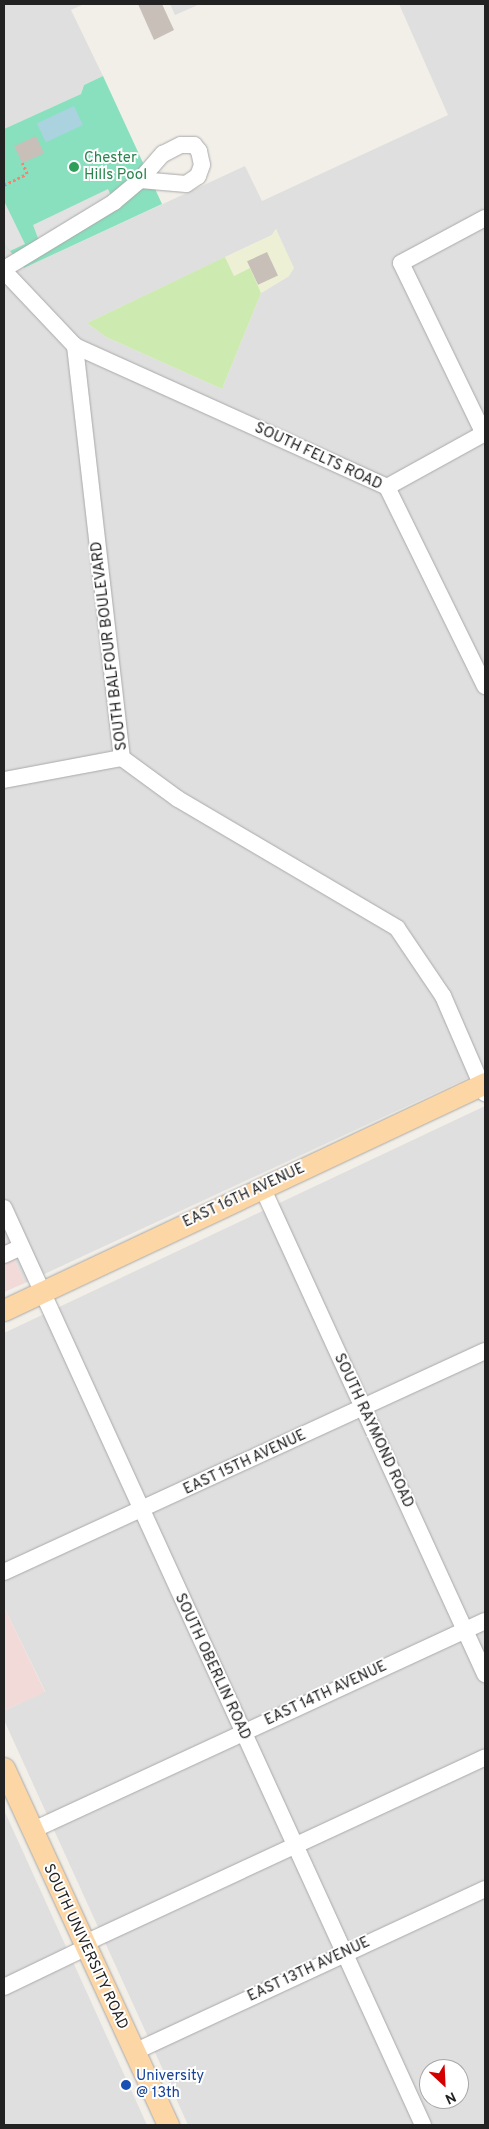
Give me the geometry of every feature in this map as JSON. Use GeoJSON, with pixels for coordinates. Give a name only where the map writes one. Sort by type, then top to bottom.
{"type":"FeatureCollection","features":[{"type":"Feature","properties":{"kind":"main road","name":"EAST 16TH AVENUE"},"geometry":{"type":"LineString","coordinates":[[4,1309],[262,1187],[484,1087]]}},
{"type":"Feature","properties":{"kind":"main road","name":"SOUTH UNIVERSITY ROAD"},"geometry":{"type":"LineString","coordinates":[[4,1768],[31,1831],[168,2125]]}},
{"type":"Feature","properties":{"kind":"street"},"geometry":{"type":"LineString","coordinates":[[75,346],[4,270],[114,202],[140,180]]}},
{"type":"Feature","properties":{"kind":"street"},"geometry":{"type":"LineString","coordinates":[[387,487],[485,434],[401,262],[485,218]]}},
{"type":"Feature","properties":{"kind":"street","name":"SOUTH FELTS ROAD"},"geometry":{"type":"LineString","coordinates":[[75,346],[387,487],[481,665],[485,686]]}},
{"type":"Feature","properties":{"kind":"street","name":"SOUTH BALFOUR BOULEVARD"},"geometry":{"type":"LineString","coordinates":[[75,346],[122,758],[178,799],[397,928],[443,996],[484,1087]]}},
{"type":"Feature","properties":{"kind":"street"},"geometry":{"type":"LineString","coordinates":[[4,780],[122,758]]}},
{"type":"Feature","properties":{"kind":"street","name":"SOUTH RAYMOND ROAD"},"geometry":{"type":"LineString","coordinates":[[262,1187],[485,1674]]}},
{"type":"Feature","properties":{"kind":"street","name":"SOUTH OBERLIN ROAD"},"geometry":{"type":"LineString","coordinates":[[5,1212],[423,2125]]}},
{"type":"Feature","properties":{"kind":"street"},"geometry":{"type":"LineString","coordinates":[[4,1255],[22,1247]]}},
{"type":"Feature","properties":{"kind":"street","name":"EAST 15TH AVENUE"},"geometry":{"type":"LineString","coordinates":[[4,1572],[141,1511],[485,1351]]}},
{"type":"Feature","properties":{"kind":"street","name":"EAST 14TH AVENUE"},"geometry":{"type":"LineString","coordinates":[[31,1831],[485,1622]]}},
{"type":"Feature","properties":{"kind":"street"},"geometry":{"type":"LineString","coordinates":[[4,1987],[84,1946],[485,1757]]}},
{"type":"Feature","properties":{"kind":"street","name":"EAST 13TH AVENUE"},"geometry":{"type":"LineString","coordinates":[[134,2052],[485,1889]]}},
{"type":"Feature","properties":{"kind":"path"},"geometry":{"type":"LineString","coordinates":[[4,184],[27,174],[22,163]]}},
{"type":"Feature","properties":{"kind":"shaded area"},"geometry":{"type":"Polygon","coordinates":[[[4,4],[84,4],[71,10],[103,76],[84,85],[81,94],[4,129],[4,4]]]}},
{"type":"Feature","properties":{"kind":"shaded area"},"geometry":{"type":"Polygon","coordinates":[[[170,4],[200,4],[175,15],[170,4]]]}},
{"type":"Feature","properties":{"kind":"shaded area"},"geometry":{"type":"Polygon","coordinates":[[[399,4],[485,4],[485,1070],[25,1283],[4,1236],[4,244],[24,268],[245,166],[262,201],[448,115],[399,4]],[[276,229],[272,235],[87,323],[106,337],[222,389],[261,293],[289,276],[276,229]]]}},
{"type":"Feature","properties":{"kind":"shaded area"},"geometry":{"type":"Polygon","coordinates":[[[108,189],[113,200],[39,241],[33,225],[108,189]]]}},
{"type":"Feature","properties":{"kind":"shaded area"},"geometry":{"type":"Polygon","coordinates":[[[4,201],[25,244],[10,251],[4,244],[4,201]]]}},
{"type":"Feature","properties":{"kind":"shaded area"},"geometry":{"type":"Polygon","coordinates":[[[485,1106],[485,2125],[188,2125],[4,1720],[4,1711],[45,1691],[4,1607],[4,1333],[485,1106]]]}},
{"type":"Feature","properties":{"kind":"shaded area"},"geometry":{"type":"Polygon","coordinates":[[[4,1236],[25,1283],[4,1292],[4,1236]]]}},
{"type":"Feature","properties":{"kind":"shaded area"},"geometry":{"type":"Polygon","coordinates":[[[4,1607],[45,1692],[4,1711],[4,1607]]]}},
{"type":"Feature","properties":{"kind":"shaded area"},"geometry":{"type":"Polygon","coordinates":[[[4,1810],[147,2125],[4,2125],[4,1810]]]}},
{"type":"Feature","properties":{"kind":"green space","name":"Chester Hills Pool"},"geometry":{"type":"Polygon","coordinates":[[[103,76],[162,204],[24,268],[4,244],[4,129],[81,94],[84,85],[103,76]]]}},
{"type":"Feature","properties":{"kind":"green space"},"geometry":{"type":"Polygon","coordinates":[[[276,229],[294,268],[289,276],[261,293],[250,268],[234,276],[225,257],[272,235],[276,229]]]}},
{"type":"Feature","properties":{"kind":"green space"},"geometry":{"type":"Polygon","coordinates":[[[225,257],[234,276],[250,268],[261,293],[222,389],[106,337],[87,323],[225,257]]]}},
{"type":"Feature","properties":{"kind":"water"},"geometry":{"type":"Polygon","coordinates":[[[74,106],[83,125],[46,142],[37,123],[74,106]]]}},
{"type":"Feature","properties":{"kind":"building"},"geometry":{"type":"Polygon","coordinates":[[[138,4],[162,4],[174,30],[154,40],[138,4]]]}},
{"type":"Feature","properties":{"kind":"building"},"geometry":{"type":"Polygon","coordinates":[[[36,136],[44,153],[22,163],[14,146],[36,136]]]}},
{"type":"Feature","properties":{"kind":"building"},"geometry":{"type":"Polygon","coordinates":[[[267,252],[278,276],[258,285],[247,261],[267,252]]]}},
{"type":"Feature","properties":{"kind":"place","name":"Chester Hills Pool"},"geometry":{"type":"Point","coordinates":[74,167]}},
{"type":"Feature","properties":{"kind":"place","name":"University @ 13th"},"geometry":{"type":"Point","coordinates":[126,2085]}}]}
